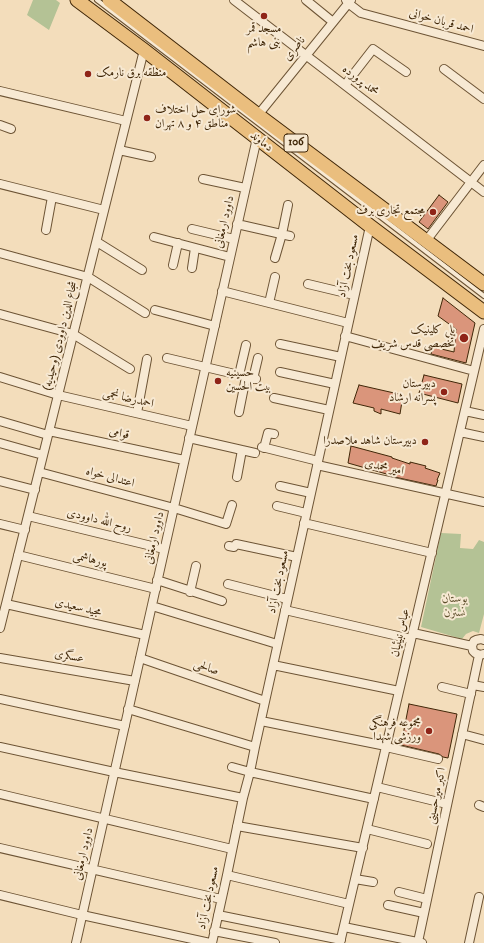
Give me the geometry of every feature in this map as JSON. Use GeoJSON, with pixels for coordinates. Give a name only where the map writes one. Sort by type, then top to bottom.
{"type":"FeatureCollection","features":[{"type":"Feature","properties":{"kind":"main road","name":"دماوند"},"geometry":{"type":"LineString","coordinates":[[77,0],[484,312]]}},
{"type":"Feature","properties":{"kind":"main road","name":"دماوند"},"geometry":{"type":"LineString","coordinates":[[109,0],[484,284]]}},
{"type":"Feature","properties":{"kind":"street","name":"محمد پرورده"},"geometry":{"type":"LineString","coordinates":[[234,0],[484,192]]}},
{"type":"Feature","properties":{"kind":"street"},"geometry":{"type":"LineString","coordinates":[[306,0],[333,22]]}},
{"type":"Feature","properties":{"kind":"street","name":"ناصری"},"geometry":{"type":"LineString","coordinates":[[258,114],[333,22],[348,1]]}},
{"type":"Feature","properties":{"kind":"street","name":"احمد قربان خوانی"},"geometry":{"type":"LineString","coordinates":[[348,1],[361,14],[484,46]]}},
{"type":"Feature","properties":{"kind":"street"},"geometry":{"type":"LineString","coordinates":[[344,85],[373,49],[406,72]]}},
{"type":"Feature","properties":{"kind":"street","name":"شجاع الدین داوودی (وحیدیه)"},"geometry":{"type":"LineString","coordinates":[[0,628],[144,50]]}},
{"type":"Feature","properties":{"kind":"street"},"geometry":{"type":"LineString","coordinates":[[444,69],[484,99]]}},
{"type":"Feature","properties":{"kind":"street"},"geometry":{"type":"LineString","coordinates":[[0,91],[126,121]]}},
{"type":"Feature","properties":{"kind":"street"},"geometry":{"type":"LineString","coordinates":[[0,125],[11,129]]}},
{"type":"Feature","properties":{"kind":"street","name":"داوود ارمغانی"},"geometry":{"type":"LineString","coordinates":[[76,943],[256,138]]}},
{"type":"Feature","properties":{"kind":"street"},"geometry":{"type":"LineString","coordinates":[[119,150],[151,157]]}},
{"type":"Feature","properties":{"kind":"street"},"geometry":{"type":"LineString","coordinates":[[426,241],[484,165]]}},
{"type":"Feature","properties":{"kind":"street"},"geometry":{"type":"LineString","coordinates":[[203,179],[245,188]]}},
{"type":"Feature","properties":{"kind":"street"},"geometry":{"type":"LineString","coordinates":[[0,184],[104,210]]}},
{"type":"Feature","properties":{"kind":"street"},"geometry":{"type":"LineString","coordinates":[[46,230],[52,197]]}},
{"type":"Feature","properties":{"kind":"street"},"geometry":{"type":"LineString","coordinates":[[275,258],[286,235],[288,205]]}},
{"type":"Feature","properties":{"kind":"street"},"geometry":{"type":"LineString","coordinates":[[237,224],[286,235]]}},
{"type":"Feature","properties":{"kind":"street","name":"مسعود بخت آزاد"},"geometry":{"type":"LineString","coordinates":[[211,943],[370,226]]}},
{"type":"Feature","properties":{"kind":"street"},"geometry":{"type":"LineString","coordinates":[[192,229],[234,240]]}},
{"type":"Feature","properties":{"kind":"street"},"geometry":{"type":"LineString","coordinates":[[154,237],[230,257]]}},
{"type":"Feature","properties":{"kind":"street"},"geometry":{"type":"LineString","coordinates":[[97,242],[142,270]]}},
{"type":"Feature","properties":{"kind":"street"},"geometry":{"type":"LineString","coordinates":[[173,264],[178,243]]}},
{"type":"Feature","properties":{"kind":"street"},"geometry":{"type":"LineString","coordinates":[[192,268],[195,248]]}},
{"type":"Feature","properties":{"kind":"street"},"geometry":{"type":"LineString","coordinates":[[0,253],[88,277],[145,313]]}},
{"type":"Feature","properties":{"kind":"street"},"geometry":{"type":"LineString","coordinates":[[269,303],[275,277]]}},
{"type":"Feature","properties":{"kind":"street"},"geometry":{"type":"LineString","coordinates":[[308,284],[354,295]]}},
{"type":"Feature","properties":{"kind":"street"},"geometry":{"type":"LineString","coordinates":[[222,291],[348,323]]}},
{"type":"Feature","properties":{"kind":"street"},"geometry":{"type":"LineString","coordinates":[[155,310],[215,326]]}},
{"type":"Feature","properties":{"kind":"street"},"geometry":{"type":"LineString","coordinates":[[0,314],[73,334],[130,369]]}},
{"type":"Feature","properties":{"kind":"street","name":"عباس نبیئیان"},"geometry":{"type":"LineString","coordinates":[[341,941],[484,329]]}},
{"type":"Feature","properties":{"kind":"street"},"geometry":{"type":"LineString","coordinates":[[345,336],[474,371]]}},
{"type":"Feature","properties":{"kind":"street"},"geometry":{"type":"LineString","coordinates":[[280,344],[341,357]]}},
{"type":"Feature","properties":{"kind":"street"},"geometry":{"type":"LineString","coordinates":[[246,345],[249,377]]}},
{"type":"Feature","properties":{"kind":"street"},"geometry":{"type":"LineString","coordinates":[[167,358],[249,377]]}},
{"type":"Feature","properties":{"kind":"street"},"geometry":{"type":"LineString","coordinates":[[239,412],[249,377],[258,358]]}},
{"type":"Feature","properties":{"kind":"street"},"geometry":{"type":"LineString","coordinates":[[137,413],[147,359]]}},
{"type":"Feature","properties":{"kind":"street"},"geometry":{"type":"LineString","coordinates":[[280,372],[335,384]]}},
{"type":"Feature","properties":{"kind":"street","name":"احمدرضا نجمی"},"geometry":{"type":"LineString","coordinates":[[0,377],[58,395],[192,426]]}},
{"type":"Feature","properties":{"kind":"street"},"geometry":{"type":"LineString","coordinates":[[274,398],[329,410]]}},
{"type":"Feature","properties":{"kind":"street"},"geometry":{"type":"LineString","coordinates":[[465,411],[484,415]]}},
{"type":"Feature","properties":{"kind":"street","name":"قوامی"},"geometry":{"type":"LineString","coordinates":[[0,421],[49,433],[184,460]]}},
{"type":"Feature","properties":{"kind":"street"},"geometry":{"type":"LineString","coordinates":[[460,432],[484,437]]}},
{"type":"Feature","properties":{"kind":"street","name":"امیر محمدی"},"geometry":{"type":"LineString","coordinates":[[274,434],[268,433],[263,448],[317,463],[484,502]]}},
{"type":"Feature","properties":{"kind":"street"},"geometry":{"type":"LineString","coordinates":[[189,438],[255,453]]}},
{"type":"Feature","properties":{"kind":"street"},"geometry":{"type":"LineString","coordinates":[[0,443],[43,455]]}},
{"type":"Feature","properties":{"kind":"street"},"geometry":{"type":"LineString","coordinates":[[237,476],[242,450]]}},
{"type":"Feature","properties":{"kind":"street","name":"اعتدالی خواه"},"geometry":{"type":"LineString","coordinates":[[39,472],[174,508],[226,524],[232,505]]}},
{"type":"Feature","properties":{"kind":"street"},"geometry":{"type":"LineString","coordinates":[[0,480],[34,490]]}},
{"type":"Feature","properties":{"kind":"street"},"geometry":{"type":"LineString","coordinates":[[280,486],[311,493]]}},
{"type":"Feature","properties":{"kind":"street"},"geometry":{"type":"LineString","coordinates":[[277,506],[306,513]]}},
{"type":"Feature","properties":{"kind":"street","name":"روح الله داوودی"},"geometry":{"type":"LineString","coordinates":[[28,516],[164,549]]}},
{"type":"Feature","properties":{"kind":"street"},"geometry":{"type":"LineString","coordinates":[[304,523],[432,553]]}},
{"type":"Feature","properties":{"kind":"street"},"geometry":{"type":"LineString","coordinates":[[0,524],[25,530]]}},
{"type":"Feature","properties":{"kind":"street"},"geometry":{"type":"LineString","coordinates":[[230,546],[234,547],[236,544],[297,557]]}},
{"type":"Feature","properties":{"kind":"street","name":"پورهاشمی"},"geometry":{"type":"LineString","coordinates":[[18,555],[156,584],[190,592],[222,602]]}},
{"type":"Feature","properties":{"kind":"street"},"geometry":{"type":"LineString","coordinates":[[190,592],[196,566]]}},
{"type":"Feature","properties":{"kind":"street"},"geometry":{"type":"LineString","coordinates":[[228,584],[288,599]]}},
{"type":"Feature","properties":{"kind":"street","name":"مجید سعیدی"},"geometry":{"type":"LineString","coordinates":[[6,604],[145,635]]}},
{"type":"Feature","properties":{"kind":"street"},"geometry":{"type":"LineString","coordinates":[[152,606],[278,644]]}},
{"type":"Feature","properties":{"kind":"street"},"geometry":{"type":"LineString","coordinates":[[285,610],[412,636],[472,646]]}},
{"type":"Feature","properties":{"kind":"street"},"geometry":{"type":"LineString","coordinates":[[482,654],[475,653],[472,646],[474,641],[484,638]]}},
{"type":"Feature","properties":{"kind":"street","name":"اکبر میرحسینی"},"geometry":{"type":"LineString","coordinates":[[420,942],[424,913],[462,734],[473,685],[482,654]]}},
{"type":"Feature","properties":{"kind":"street","name":"عسگری"},"geometry":{"type":"LineString","coordinates":[[0,658],[135,681]]}},
{"type":"Feature","properties":{"kind":"street","name":"صالحی"},"geometry":{"type":"LineString","coordinates":[[140,658],[265,701]]}},
{"type":"Feature","properties":{"kind":"street"},"geometry":{"type":"LineString","coordinates":[[273,665],[399,691]]}},
{"type":"Feature","properties":{"kind":"street"},"geometry":{"type":"LineString","coordinates":[[473,685],[484,687]]}},
{"type":"Feature","properties":{"kind":"street"},"geometry":{"type":"LineString","coordinates":[[442,687],[471,694]]}},
{"type":"Feature","properties":{"kind":"street"},"geometry":{"type":"LineString","coordinates":[[0,699],[125,726]]}},
{"type":"Feature","properties":{"kind":"street"},"geometry":{"type":"LineString","coordinates":[[128,709],[254,747]]}},
{"type":"Feature","properties":{"kind":"street"},"geometry":{"type":"LineString","coordinates":[[261,721],[438,759]]}},
{"type":"Feature","properties":{"kind":"street"},"geometry":{"type":"LineString","coordinates":[[462,734],[484,740]]}},
{"type":"Feature","properties":{"kind":"street"},"geometry":{"type":"LineString","coordinates":[[0,747],[243,798]]}},
{"type":"Feature","properties":{"kind":"street"},"geometry":{"type":"LineString","coordinates":[[232,767],[374,799]]}},
{"type":"Feature","properties":{"kind":"street"},"geometry":{"type":"LineString","coordinates":[[377,787],[447,804]]}},
{"type":"Feature","properties":{"kind":"street"},"geometry":{"type":"LineString","coordinates":[[0,794],[232,849]]}},
{"type":"Feature","properties":{"kind":"street"},"geometry":{"type":"LineString","coordinates":[[237,826],[363,848]]}},
{"type":"Feature","properties":{"kind":"street"},"geometry":{"type":"LineString","coordinates":[[367,829],[427,844]]}},
{"type":"Feature","properties":{"kind":"street"},"geometry":{"type":"LineString","coordinates":[[0,848],[221,899]]}},
{"type":"Feature","properties":{"kind":"street"},"geometry":{"type":"LineString","coordinates":[[227,874],[350,904]]}},
{"type":"Feature","properties":{"kind":"street"},"geometry":{"type":"LineString","coordinates":[[355,879],[374,882]]}},
{"type":"Feature","properties":{"kind":"street"},"geometry":{"type":"LineString","coordinates":[[399,892],[427,899]]}},
{"type":"Feature","properties":{"kind":"street"},"geometry":{"type":"LineString","coordinates":[[0,895],[82,915],[211,943]]}},
{"type":"Feature","properties":{"kind":"street"},"geometry":{"type":"LineString","coordinates":[[469,943],[479,897]]}},
{"type":"Feature","properties":{"kind":"street"},"geometry":{"type":"LineString","coordinates":[[388,905],[424,913]]}},
{"type":"Feature","properties":{"kind":"street"},"geometry":{"type":"LineString","coordinates":[[218,915],[341,941]]}},
{"type":"Feature","properties":{"kind":"street"},"geometry":{"type":"LineString","coordinates":[[344,927],[420,942]]}},
{"type":"Feature","properties":{"kind":"street"},"geometry":{"type":"LineString","coordinates":[[214,931],[275,943]]}},
{"type":"Feature","properties":{"kind":"lane"},"geometry":{"type":"LineString","coordinates":[[97,0],[484,296]]}},
{"type":"Feature","properties":{"kind":"lane"},"geometry":{"type":"LineString","coordinates":[[102,0],[484,290]]}},
{"type":"Feature","properties":{"kind":"green space"},"geometry":{"type":"Polygon","coordinates":[[[33,0],[56,0],[60,3],[49,30],[27,15],[33,0]]]}},
{"type":"Feature","properties":{"kind":"green space","name":"بوستان نسترن"},"geometry":{"type":"Polygon","coordinates":[[[441,533],[461,534],[460,548],[473,549],[479,540],[484,542],[484,614],[479,633],[473,631],[466,634],[462,639],[421,627],[441,533]]]}},
{"type":"Feature","properties":{"kind":"building","name":"مجتمع تجاری برف"},"geometry":{"type":"Polygon","coordinates":[[[439,195],[448,202],[428,229],[419,222],[439,195]]]}},
{"type":"Feature","properties":{"kind":"building","name":"پلی کلینیک تخصصی قدس شریف"},"geometry":{"type":"Polygon","coordinates":[[[443,298],[475,323],[466,363],[431,354],[433,347],[454,352],[456,329],[438,316],[443,298]]]}},
{"type":"Feature","properties":{"kind":"building"},"geometry":{"type":"Polygon","coordinates":[[[424,375],[462,384],[458,403],[419,393],[424,375]]]}},
{"type":"Feature","properties":{"kind":"building"},"geometry":{"type":"Polygon","coordinates":[[[359,385],[403,395],[400,414],[381,409],[381,414],[374,411],[374,408],[353,403],[359,385]]]}},
{"type":"Feature","properties":{"kind":"building"},"geometry":{"type":"Polygon","coordinates":[[[351,446],[392,457],[410,464],[410,462],[426,466],[425,468],[440,473],[436,486],[390,476],[348,463],[351,446]]]}},
{"type":"Feature","properties":{"kind":"building","name":"مجموعه فرهنگی ورزشی شهدا"},"geometry":{"type":"Polygon","coordinates":[[[409,704],[457,714],[448,758],[439,754],[401,745],[409,704]]]}},
{"type":"Feature","properties":{"kind":"place","name":"مسجد قمر بنی هاشم"},"geometry":{"type":"Point","coordinates":[264,16]}},
{"type":"Feature","properties":{"kind":"place","name":"منطقه برق نارمک"},"geometry":{"type":"Point","coordinates":[88,74]}},
{"type":"Feature","properties":{"kind":"place","name":"شورای حل اختلاف مناطق ۴ و ۸ تهران"},"geometry":{"type":"Point","coordinates":[147,118]}},
{"type":"Feature","properties":{"kind":"place","name":"مجتمع تجاری برف"},"geometry":{"type":"Point","coordinates":[433,212]}},
{"type":"Feature","properties":{"kind":"place","name":"پلی کلینیک تخصصی قدس شریف"},"geometry":{"type":"Point","coordinates":[464,338]}},
{"type":"Feature","properties":{"kind":"place","name":"حسینیه بیت الحسین"},"geometry":{"type":"Point","coordinates":[218,381]}},
{"type":"Feature","properties":{"kind":"place","name":"دبیرستان پسرانه ارشاد"},"geometry":{"type":"Point","coordinates":[444,392]}},
{"type":"Feature","properties":{"kind":"place","name":"دبیرستان شاهد ملاصدرا"},"geometry":{"type":"Point","coordinates":[425,442]}},
{"type":"Feature","properties":{"kind":"place","name":"مجموعه فرهنگی ورزشی شهدا"},"geometry":{"type":"Point","coordinates":[429,731]}}]}
